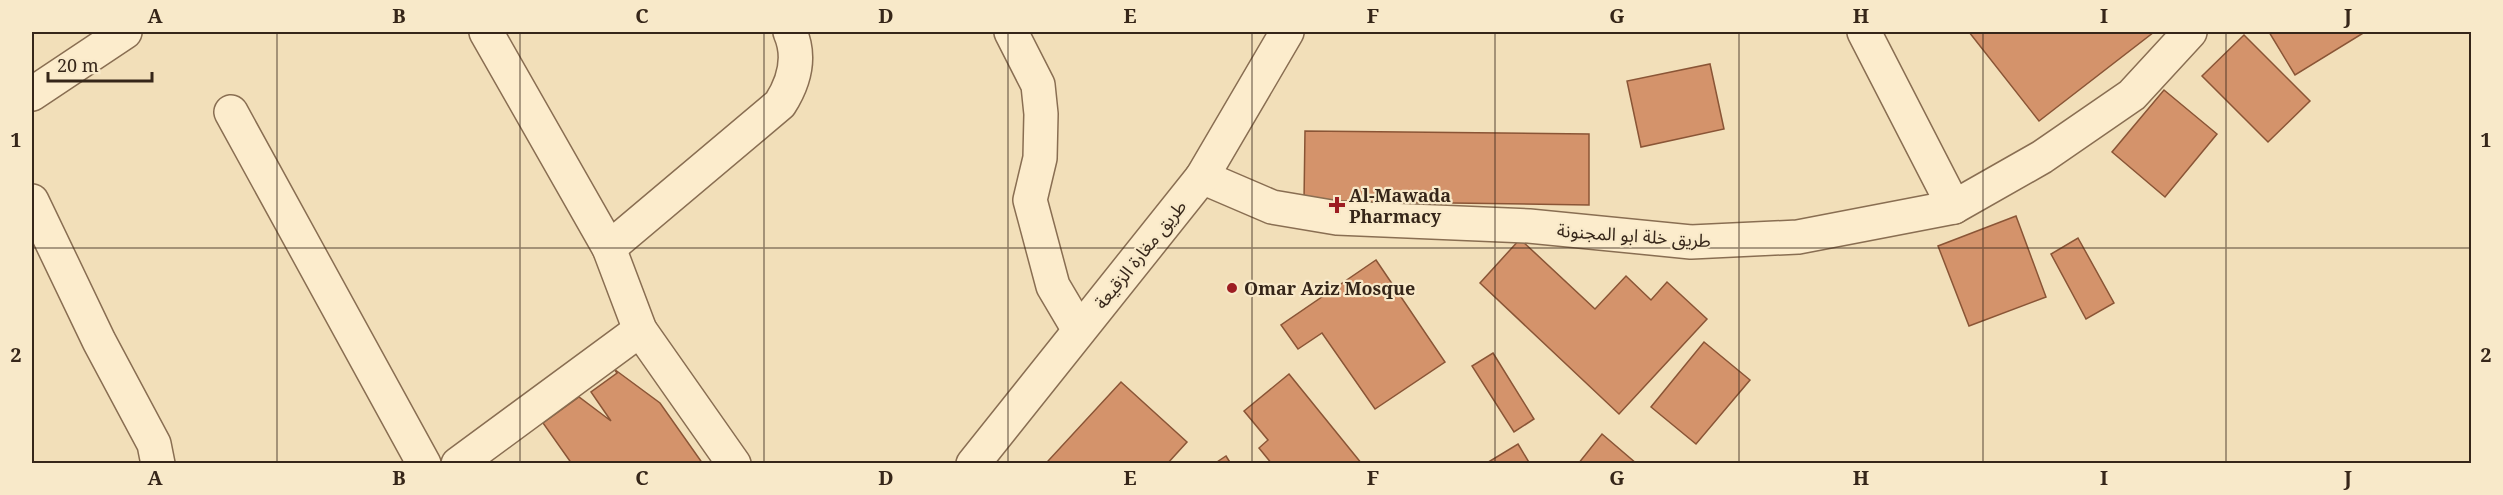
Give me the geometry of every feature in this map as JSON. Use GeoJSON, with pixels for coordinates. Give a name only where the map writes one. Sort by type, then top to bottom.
{"type":"FeatureCollection","features":[{"type":"Feature","properties":{"kind":"street"},"geometry":{"type":"LineString","coordinates":[[32,94],[125,32]]}},
{"type":"Feature","properties":{"kind":"street"},"geometry":{"type":"LineString","coordinates":[[486,32],[609,248],[640,330],[734,464]]}},
{"type":"Feature","properties":{"kind":"street"},"geometry":{"type":"LineString","coordinates":[[609,248],[780,104],[792,82],[795,71],[795,46],[790,32]]}},
{"type":"Feature","properties":{"kind":"street"},"geometry":{"type":"LineString","coordinates":[[1011,32],[1038,85],[1041,114],[1040,158],[1030,200],[1053,286],[1079,330]]}},
{"type":"Feature","properties":{"kind":"street","name":"طريق مغارة الزقيعة"},"geometry":{"type":"LineString","coordinates":[[973,464],[1202,177],[1287,32]]}},
{"type":"Feature","properties":{"kind":"street"},"geometry":{"type":"LineString","coordinates":[[1863,32],[1954,207]]}},
{"type":"Feature","properties":{"kind":"street","name":"طريق خلة ابو المجنونة"},"geometry":{"type":"LineString","coordinates":[[1202,177],[1272,207],[1337,218],[1529,226],[1691,243],[1798,237],[1954,207],[2042,158],[2132,94],[2190,32]]}},
{"type":"Feature","properties":{"kind":"street"},"geometry":{"type":"LineString","coordinates":[[231,112],[424,464]]}},
{"type":"Feature","properties":{"kind":"street"},"geometry":{"type":"LineString","coordinates":[[32,201],[99,341],[154,444],[158,464]]}},
{"type":"Feature","properties":{"kind":"street"},"geometry":{"type":"LineString","coordinates":[[458,464],[640,330]]}},
{"type":"Feature","properties":{"kind":"building"},"geometry":{"type":"Polygon","coordinates":[[[1969,32],[2154,32],[2039,121],[1969,32]]]}},
{"type":"Feature","properties":{"kind":"building"},"geometry":{"type":"Polygon","coordinates":[[[2269,32],[2365,32],[2295,75],[2269,32]]]}},
{"type":"Feature","properties":{"kind":"building"},"geometry":{"type":"Polygon","coordinates":[[[2244,35],[2310,101],[2268,142],[2202,76],[2244,35]]]}},
{"type":"Feature","properties":{"kind":"building"},"geometry":{"type":"Polygon","coordinates":[[[1710,64],[1724,129],[1641,147],[1627,81],[1710,64]]]}},
{"type":"Feature","properties":{"kind":"building"},"geometry":{"type":"Polygon","coordinates":[[[2164,90],[2217,134],[2165,197],[2112,152],[2164,90]]]}},
{"type":"Feature","properties":{"kind":"building"},"geometry":{"type":"Polygon","coordinates":[[[1305,131],[1589,134],[1589,205],[1304,201],[1305,131]]]}},
{"type":"Feature","properties":{"kind":"building"},"geometry":{"type":"Polygon","coordinates":[[[2016,216],[2046,297],[1969,326],[1938,246],[2016,216]]]}},
{"type":"Feature","properties":{"kind":"building"},"geometry":{"type":"Polygon","coordinates":[[[2078,238],[2114,303],[2086,319],[2051,254],[2078,238]]]}},
{"type":"Feature","properties":{"kind":"building"},"geometry":{"type":"Polygon","coordinates":[[[1520,239],[1595,309],[1626,276],[1651,300],[1667,282],[1707,319],[1619,414],[1480,283],[1520,239]]]}},
{"type":"Feature","properties":{"kind":"building"},"geometry":{"type":"Polygon","coordinates":[[[1376,260],[1445,362],[1375,409],[1322,333],[1298,349],[1281,325],[1376,260]]]}},
{"type":"Feature","properties":{"kind":"building"},"geometry":{"type":"Polygon","coordinates":[[[1704,342],[1750,380],[1696,444],[1651,407],[1704,342]]]}},
{"type":"Feature","properties":{"kind":"building"},"geometry":{"type":"Polygon","coordinates":[[[1493,353],[1534,419],[1514,432],[1472,366],[1493,353]]]}},
{"type":"Feature","properties":{"kind":"building"},"geometry":{"type":"Polygon","coordinates":[[[614,369],[660,403],[703,464],[572,464],[543,423],[579,397],[611,421],[591,392],[617,373],[614,369]]]}},
{"type":"Feature","properties":{"kind":"building"},"geometry":{"type":"Polygon","coordinates":[[[1289,374],[1362,464],[1272,464],[1259,448],[1268,440],[1244,411],[1289,374]]]}},
{"type":"Feature","properties":{"kind":"building"},"geometry":{"type":"Polygon","coordinates":[[[1121,382],[1187,442],[1167,464],[1050,464],[1048,461],[1121,382]]]}},
{"type":"Feature","properties":{"kind":"building"},"geometry":{"type":"Polygon","coordinates":[[[1602,434],[1637,464],[1578,464],[1602,434]]]}},
{"type":"Feature","properties":{"kind":"building"},"geometry":{"type":"Polygon","coordinates":[[[1518,444],[1530,464],[1485,464],[1518,444]]]}},
{"type":"Feature","properties":{"kind":"building"},"geometry":{"type":"Polygon","coordinates":[[[1226,456],[1231,464],[1214,464],[1226,456]]]}},
{"type":"Feature","properties":{"kind":"place","name":"Al-Mawada Pharmacy"},"geometry":{"type":"Point","coordinates":[1337,205]}},
{"type":"Feature","properties":{"kind":"place","name":"Omar Aziz Mosque"},"geometry":{"type":"Point","coordinates":[1232,288]}}]}
